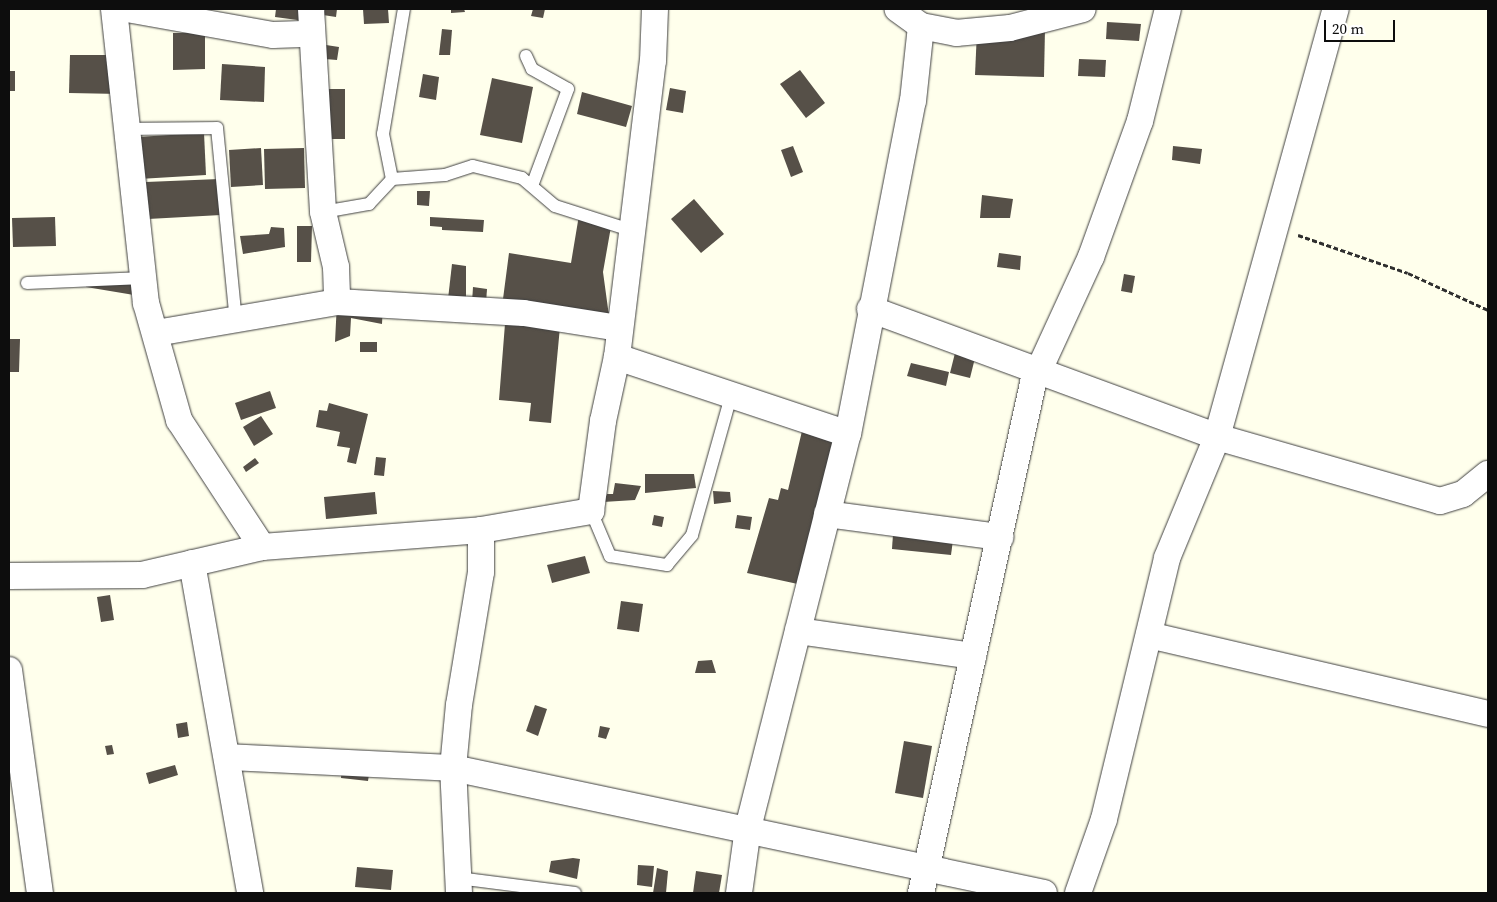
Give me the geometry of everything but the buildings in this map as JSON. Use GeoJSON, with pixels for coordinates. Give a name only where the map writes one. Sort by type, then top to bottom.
{"type":"FeatureCollection","features":[{"type":"Feature","properties":{"kind":"street"},"geometry":{"type":"LineString","coordinates":[[114,9],[143,278],[178,420],[262,547]]}},
{"type":"Feature","properties":{"kind":"street"},"geometry":{"type":"LineString","coordinates":[[127,9],[273,35],[311,21],[323,212],[336,267],[337,302]]}},
{"type":"Feature","properties":{"kind":"street"},"geometry":{"type":"LineString","coordinates":[[9,576],[142,575],[262,547],[481,530],[591,511],[603,421],[618,357],[619,328],[630,230],[654,61],[655,9]]}},
{"type":"Feature","properties":{"kind":"street"},"geometry":{"type":"LineString","coordinates":[[898,9],[921,26],[956,33],[1010,28],[1069,11]]}},
{"type":"Feature","properties":{"kind":"street"},"geometry":{"type":"LineString","coordinates":[[923,881],[1039,371],[1091,257],[1140,121],[1168,9]]}},
{"type":"Feature","properties":{"kind":"street"},"geometry":{"type":"LineString","coordinates":[[1078,893],[1104,819],[1167,558],[1217,437],[1336,9]]}},
{"type":"Feature","properties":{"kind":"street"},"geometry":{"type":"LineString","coordinates":[[739,893],[748,828],[848,434],[870,309],[913,101],[921,26]]}},
{"type":"Feature","properties":{"kind":"street"},"geometry":{"type":"LineString","coordinates":[[156,334],[337,302],[524,313],[619,328]]}},
{"type":"Feature","properties":{"kind":"street"},"geometry":{"type":"LineString","coordinates":[[870,309],[1217,437],[1440,501],[1463,494],[1488,474]]}},
{"type":"Feature","properties":{"kind":"street"},"geometry":{"type":"LineString","coordinates":[[618,357],[732,393],[848,434]]}},
{"type":"Feature","properties":{"kind":"street"},"geometry":{"type":"LineString","coordinates":[[827,514],[1000,538]]}},
{"type":"Feature","properties":{"kind":"street"},"geometry":{"type":"LineString","coordinates":[[458,885],[453,768],[459,705],[481,572],[481,530]]}},
{"type":"Feature","properties":{"kind":"street"},"geometry":{"type":"LineString","coordinates":[[192,563],[228,757],[250,893]]}},
{"type":"Feature","properties":{"kind":"street"},"geometry":{"type":"LineString","coordinates":[[798,631],[973,656]]}},
{"type":"Feature","properties":{"kind":"street"},"geometry":{"type":"LineString","coordinates":[[1149,635],[1488,714]]}},
{"type":"Feature","properties":{"kind":"street"},"geometry":{"type":"LineString","coordinates":[[9,670],[40,893]]}},
{"type":"Feature","properties":{"kind":"street"},"geometry":{"type":"LineString","coordinates":[[228,757],[453,768],[748,828],[923,881],[1044,893]]}},
{"type":"Feature","properties":{"kind":"lane"},"geometry":{"type":"LineString","coordinates":[[392,179],[383,134],[404,9]]}},
{"type":"Feature","properties":{"kind":"lane"},"geometry":{"type":"LineString","coordinates":[[526,56],[532,69],[568,89],[532,186]]}},
{"type":"Feature","properties":{"kind":"lane"},"geometry":{"type":"LineString","coordinates":[[127,129],[217,128],[236,321]]}},
{"type":"Feature","properties":{"kind":"lane"},"geometry":{"type":"LineString","coordinates":[[323,212],[369,204],[392,179],[445,175],[473,166],[522,178],[555,206],[630,230]]}},
{"type":"Feature","properties":{"kind":"lane"},"geometry":{"type":"LineString","coordinates":[[27,283],[143,278]]}},
{"type":"Feature","properties":{"kind":"lane"},"geometry":{"type":"LineString","coordinates":[[591,511],[610,556],[667,565],[692,535],[732,393]]}},
{"type":"Feature","properties":{"kind":"lane"},"geometry":{"type":"LineString","coordinates":[[458,885],[575,893]]}},
{"type":"Feature","properties":{"kind":"path"},"geometry":{"type":"LineString","coordinates":[[1276,227],[1408,273],[1488,310]]}}]}
